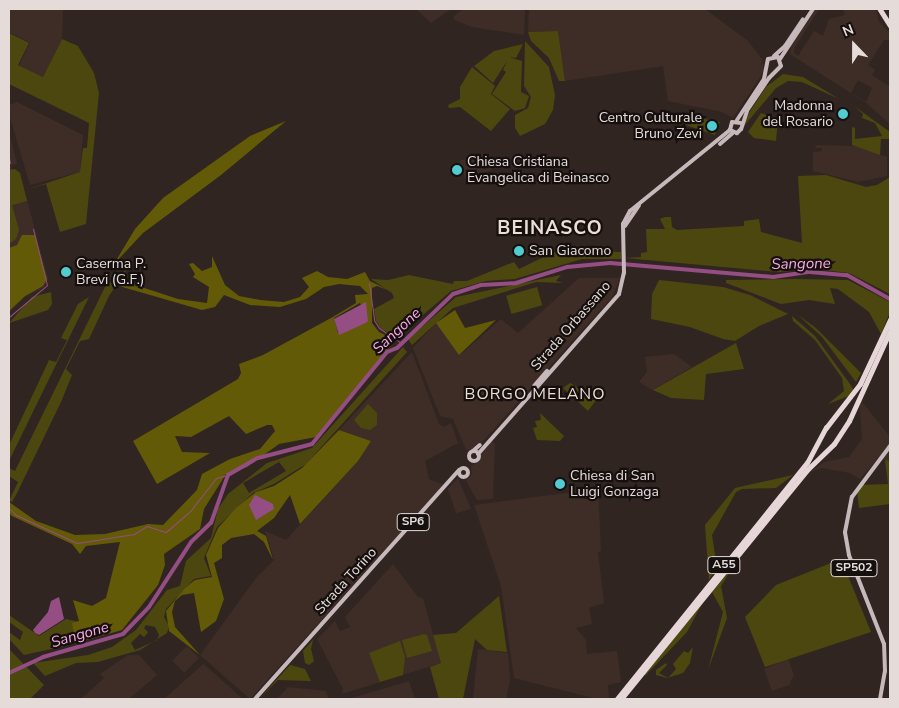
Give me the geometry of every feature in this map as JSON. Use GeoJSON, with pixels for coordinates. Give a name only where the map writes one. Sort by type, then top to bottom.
{"type":"FeatureCollection","features":[{"type":"Feature","properties":{"kind":"highway"},"geometry":{"type":"LineString","coordinates":[[880,9],[890,25]]}},
{"type":"Feature","properties":{"kind":"highway","name":"A55"},"geometry":{"type":"LineString","coordinates":[[621,699],[807,470],[834,444],[849,421],[889,330],[890,320]]}},
{"type":"Feature","properties":{"kind":"highway","name":"A55"},"geometry":{"type":"LineString","coordinates":[[617,699],[807,463],[833,417],[856,392],[889,330]]}},
{"type":"Feature","properties":{"kind":"main road"},"geometry":{"type":"LineString","coordinates":[[624,276],[624,220],[633,207],[732,131],[740,130],[739,122],[762,82],[768,67],[768,59],[785,46],[811,9]]}},
{"type":"Feature","properties":{"kind":"main road"},"geometry":{"type":"LineString","coordinates":[[732,131],[730,124],[739,122],[775,70],[781,66],[780,59],[811,9]]}},
{"type":"Feature","properties":{"kind":"main road"},"geometry":{"type":"LineString","coordinates":[[774,56],[780,59]]}},
{"type":"Feature","properties":{"kind":"main road"},"geometry":{"type":"LineString","coordinates":[[768,67],[775,70]]}},
{"type":"Feature","properties":{"kind":"main road","name":"Strada Orbassano"},"geometry":{"type":"LineString","coordinates":[[469,458],[473,451],[612,298],[624,276]]}},
{"type":"Feature","properties":{"kind":"main road","name":"Strada Orbassano"},"geometry":{"type":"LineString","coordinates":[[474,461],[478,454],[618,296],[624,276]]}},
{"type":"Feature","properties":{"kind":"main road","name":"SP502"},"geometry":{"type":"LineString","coordinates":[[880,699],[886,671],[884,644],[849,555],[845,532],[852,497],[890,446]]}},
{"type":"Feature","properties":{"kind":"main road"},"geometry":{"type":"LineString","coordinates":[[473,451],[478,454]]}},
{"type":"Feature","properties":{"kind":"main road"},"geometry":{"type":"LineString","coordinates":[[469,458],[474,461],[468,470],[460,471],[469,458]]}},
{"type":"Feature","properties":{"kind":"main road","name":"Strada Torino"},"geometry":{"type":"LineString","coordinates":[[255,699],[453,478],[460,471],[466,475],[468,470]]}},
{"type":"Feature","properties":{"kind":"shaded area"},"geometry":{"type":"Polygon","coordinates":[[[9,9],[63,9],[62,38],[43,77],[19,65],[30,43],[9,32],[9,9]]]}},
{"type":"Feature","properties":{"kind":"shaded area"},"geometry":{"type":"Polygon","coordinates":[[[416,9],[451,9],[431,23],[416,9]]]}},
{"type":"Feature","properties":{"kind":"shaded area"},"geometry":{"type":"Polygon","coordinates":[[[463,9],[525,9],[524,35],[472,27],[455,20],[453,17],[463,9]]]}},
{"type":"Feature","properties":{"kind":"shaded area"},"geometry":{"type":"Polygon","coordinates":[[[529,9],[705,9],[748,41],[762,59],[764,71],[733,118],[722,112],[668,101],[663,66],[565,81],[558,31],[528,32],[529,9]]]}},
{"type":"Feature","properties":{"kind":"shaded area"},"geometry":{"type":"Polygon","coordinates":[[[816,9],[819,9],[795,47],[794,53],[798,56],[814,31],[823,36],[829,19],[845,15],[843,9],[876,9],[879,22],[890,33],[890,40],[884,40],[868,65],[875,70],[872,75],[890,87],[890,124],[866,103],[790,54],[791,46],[816,9]],[[858,80],[851,93],[866,102],[872,88],[858,80]]]}},
{"type":"Feature","properties":{"kind":"shaded area"},"geometry":{"type":"Polygon","coordinates":[[[558,31],[565,81],[559,81],[549,58],[531,41],[528,32],[558,31]]]}},
{"type":"Feature","properties":{"kind":"shaded area"},"geometry":{"type":"Polygon","coordinates":[[[9,33],[29,43],[18,65],[43,77],[62,39],[78,46],[94,73],[99,93],[86,224],[60,232],[46,184],[26,190],[80,172],[83,148],[87,148],[89,123],[9,84],[9,33]]]}},
{"type":"Feature","properties":{"kind":"shaded area"},"geometry":{"type":"Polygon","coordinates":[[[525,41],[549,67],[555,95],[553,110],[545,124],[520,136],[515,128],[515,115],[528,108],[531,97],[524,86],[525,41]]]}},
{"type":"Feature","properties":{"kind":"shaded area"},"geometry":{"type":"Polygon","coordinates":[[[523,44],[516,58],[509,57],[522,61],[521,92],[529,96],[525,108],[515,111],[492,94],[506,72],[503,70],[507,61],[493,83],[474,66],[494,51],[523,44]]]}},
{"type":"Feature","properties":{"kind":"shaded area"},"geometry":{"type":"Polygon","coordinates":[[[472,67],[495,86],[491,94],[510,109],[491,131],[460,107],[449,108],[448,105],[460,99],[460,87],[472,67]]]}},
{"type":"Feature","properties":{"kind":"shaded area"},"geometry":{"type":"Polygon","coordinates":[[[783,74],[803,77],[839,99],[802,82],[788,81],[776,88],[744,126],[745,119],[766,87],[783,74]]]}},
{"type":"Feature","properties":{"kind":"shaded area"},"geometry":{"type":"Polygon","coordinates":[[[17,102],[83,135],[80,172],[30,185],[9,114],[9,105],[17,102]]]}},
{"type":"Feature","properties":{"kind":"shaded area"},"geometry":{"type":"Polygon","coordinates":[[[854,106],[890,132],[890,139],[881,139],[880,155],[852,145],[852,127],[855,128],[855,139],[882,136],[875,123],[862,118],[863,114],[854,106]]]}},
{"type":"Feature","properties":{"kind":"shaded area"},"geometry":{"type":"Polygon","coordinates":[[[761,113],[778,119],[776,141],[754,138],[748,132],[761,113]]]}},
{"type":"Feature","properties":{"kind":"shaded area"},"geometry":{"type":"Polygon","coordinates":[[[685,115],[720,122],[717,129],[711,123],[709,126],[716,131],[715,135],[683,124],[685,115]]]}},
{"type":"Feature","properties":{"kind":"shaded area"},"geometry":{"type":"Polygon","coordinates":[[[286,121],[221,175],[143,233],[114,264],[135,229],[163,198],[250,136],[286,121]]]}},
{"type":"Feature","properties":{"kind":"shaded area"},"geometry":{"type":"Polygon","coordinates":[[[9,132],[17,164],[11,165],[12,169],[20,173],[48,279],[44,287],[25,297],[9,313],[9,132]]]}},
{"type":"Feature","properties":{"kind":"shaded area"},"geometry":{"type":"Polygon","coordinates":[[[816,145],[855,146],[887,157],[887,176],[858,182],[813,171],[813,152],[822,151],[822,148],[815,148],[816,145]]]}},
{"type":"Feature","properties":{"kind":"shaded area"},"geometry":{"type":"Polygon","coordinates":[[[482,153],[486,155],[492,170],[465,178],[459,161],[482,153]]]}},
{"type":"Feature","properties":{"kind":"shaded area"},"geometry":{"type":"Polygon","coordinates":[[[15,169],[20,173],[27,201],[12,205],[19,230],[16,239],[9,244],[9,170],[15,169]]]}},
{"type":"Feature","properties":{"kind":"shaded area"},"geometry":{"type":"Polygon","coordinates":[[[826,175],[866,187],[877,185],[890,177],[890,294],[849,273],[815,269],[779,272],[625,258],[641,257],[641,253],[647,252],[646,229],[665,229],[660,219],[665,217],[671,217],[672,227],[677,230],[744,226],[744,221],[759,219],[761,232],[802,243],[798,176],[826,175]]]}},
{"type":"Feature","properties":{"kind":"shaded area"},"geometry":{"type":"Polygon","coordinates":[[[22,235],[35,235],[47,279],[43,286],[25,296],[9,311],[9,248],[17,245],[22,235]]]}},
{"type":"Feature","properties":{"kind":"shaded area"},"geometry":{"type":"Polygon","coordinates":[[[554,252],[621,252],[621,259],[582,259],[515,279],[486,281],[451,291],[397,337],[381,329],[376,321],[374,309],[394,298],[392,293],[371,279],[388,280],[409,275],[453,284],[454,281],[467,281],[514,262],[519,269],[554,252]]]}},
{"type":"Feature","properties":{"kind":"shaded area"},"geometry":{"type":"Polygon","coordinates":[[[212,256],[225,285],[239,296],[284,302],[300,297],[309,287],[302,278],[317,271],[328,277],[347,279],[365,272],[370,281],[388,290],[377,286],[372,288],[372,323],[379,332],[396,340],[316,437],[279,444],[247,467],[226,474],[204,509],[200,529],[164,554],[165,565],[158,585],[122,630],[70,645],[57,643],[74,634],[72,623],[79,621],[73,600],[92,606],[106,598],[120,542],[86,546],[80,554],[72,544],[12,516],[9,513],[9,502],[36,521],[75,535],[105,534],[148,524],[163,525],[197,490],[202,474],[230,459],[260,449],[275,431],[272,425],[267,425],[246,434],[229,416],[191,437],[175,436],[182,452],[210,453],[157,484],[133,441],[238,379],[241,373],[239,364],[263,355],[331,318],[356,303],[355,295],[368,294],[360,286],[339,284],[324,287],[306,299],[280,307],[250,305],[224,295],[215,307],[202,310],[119,286],[121,282],[129,283],[178,299],[207,303],[209,287],[193,277],[195,274],[189,264],[193,263],[202,271],[212,267],[212,256]],[[360,303],[334,318],[338,333],[368,322],[360,303]]]}},
{"type":"Feature","properties":{"kind":"shaded area"},"geometry":{"type":"Polygon","coordinates":[[[127,269],[109,296],[89,339],[80,341],[66,369],[72,375],[61,402],[17,493],[12,502],[9,501],[18,482],[9,476],[9,468],[15,471],[105,287],[127,269]]]}},
{"type":"Feature","properties":{"kind":"shaded area"},"geometry":{"type":"Polygon","coordinates":[[[561,275],[556,281],[563,283],[536,282],[453,308],[412,345],[408,339],[456,297],[561,275]]]}},
{"type":"Feature","properties":{"kind":"shaded area"},"geometry":{"type":"Polygon","coordinates":[[[579,278],[620,278],[612,297],[477,448],[466,450],[453,419],[440,416],[413,348],[436,323],[460,355],[501,319],[518,333],[579,278]]]}},
{"type":"Feature","properties":{"kind":"shaded area"},"geometry":{"type":"Polygon","coordinates":[[[659,280],[723,287],[750,295],[788,314],[759,326],[735,341],[723,339],[690,327],[651,319],[652,294],[659,280]]]}},
{"type":"Feature","properties":{"kind":"shaded area"},"geometry":{"type":"Polygon","coordinates":[[[726,280],[848,280],[890,302],[890,312],[881,334],[869,312],[838,289],[830,288],[835,304],[809,300],[781,304],[726,283],[726,280]]]}},
{"type":"Feature","properties":{"kind":"shaded area"},"geometry":{"type":"Polygon","coordinates":[[[537,287],[542,305],[511,314],[506,296],[537,287]]]}},
{"type":"Feature","properties":{"kind":"shaded area"},"geometry":{"type":"Polygon","coordinates":[[[51,292],[52,304],[48,310],[9,323],[32,297],[51,292]]]}},
{"type":"Feature","properties":{"kind":"shaded area"},"geometry":{"type":"Polygon","coordinates":[[[89,297],[9,461],[9,445],[49,360],[56,362],[67,340],[61,338],[78,304],[89,297]]]}},
{"type":"Feature","properties":{"kind":"shaded area"},"geometry":{"type":"Polygon","coordinates":[[[366,302],[368,322],[339,335],[334,319],[366,302]]]}},
{"type":"Feature","properties":{"kind":"shaded area"},"geometry":{"type":"Polygon","coordinates":[[[455,310],[465,328],[496,320],[459,355],[436,323],[455,310]]]}},
{"type":"Feature","properties":{"kind":"shaded area"},"geometry":{"type":"Polygon","coordinates":[[[798,315],[816,328],[861,373],[856,382],[822,337],[798,315]]]}},
{"type":"Feature","properties":{"kind":"shaded area"},"geometry":{"type":"Polygon","coordinates":[[[792,316],[815,336],[850,384],[854,391],[849,396],[828,404],[844,391],[842,378],[815,340],[793,321],[792,316]]]}},
{"type":"Feature","properties":{"kind":"shaded area"},"geometry":{"type":"Polygon","coordinates":[[[736,343],[744,369],[706,374],[704,400],[671,398],[653,390],[736,343]]]}},
{"type":"Feature","properties":{"kind":"shaded area"},"geometry":{"type":"Polygon","coordinates":[[[403,347],[407,352],[306,464],[274,484],[253,493],[217,527],[204,558],[211,576],[194,579],[166,609],[164,617],[169,626],[167,633],[157,639],[159,635],[155,627],[146,625],[144,628],[148,632],[146,635],[144,637],[140,634],[131,643],[135,650],[153,642],[140,650],[98,662],[76,663],[45,676],[33,663],[88,655],[112,647],[136,630],[167,590],[180,586],[186,561],[211,538],[218,509],[228,494],[267,463],[312,448],[403,347]],[[279,462],[243,483],[249,493],[286,471],[279,462]]]}},
{"type":"Feature","properties":{"kind":"shaded area"},"geometry":{"type":"Polygon","coordinates":[[[412,352],[439,424],[444,427],[451,423],[458,443],[425,461],[429,479],[444,485],[250,699],[200,655],[257,577],[274,560],[265,531],[286,540],[358,461],[371,441],[339,430],[412,352]]]}},
{"type":"Feature","properties":{"kind":"shaded area"},"geometry":{"type":"Polygon","coordinates":[[[674,354],[692,367],[652,390],[639,382],[647,372],[645,357],[674,354]]]}},
{"type":"Feature","properties":{"kind":"shaded area"},"geometry":{"type":"Polygon","coordinates":[[[570,383],[597,399],[588,411],[563,388],[570,383]]]}},
{"type":"Feature","properties":{"kind":"shaded area"},"geometry":{"type":"Polygon","coordinates":[[[859,398],[890,437],[890,461],[878,458],[860,479],[850,473],[821,468],[808,473],[824,462],[849,457],[862,439],[859,398]]]}},
{"type":"Feature","properties":{"kind":"shaded area"},"geometry":{"type":"Polygon","coordinates":[[[368,404],[377,413],[377,425],[370,430],[361,428],[354,420],[368,404]]]}},
{"type":"Feature","properties":{"kind":"shaded area"},"geometry":{"type":"Polygon","coordinates":[[[540,413],[564,436],[560,441],[537,440],[533,428],[537,427],[535,421],[541,420],[540,413]]]}},
{"type":"Feature","properties":{"kind":"shaded area"},"geometry":{"type":"Polygon","coordinates":[[[339,430],[371,441],[358,461],[300,524],[290,495],[274,518],[257,531],[266,536],[273,560],[264,542],[254,534],[231,538],[222,545],[222,558],[214,563],[224,599],[216,621],[201,632],[194,593],[182,595],[175,601],[172,612],[175,627],[200,655],[169,631],[166,611],[185,588],[195,580],[212,577],[206,555],[218,528],[236,508],[256,492],[274,486],[302,468],[339,430]]]}},
{"type":"Feature","properties":{"kind":"shaded area"},"geometry":{"type":"Polygon","coordinates":[[[492,441],[495,444],[493,499],[477,500],[466,481],[472,474],[471,466],[479,461],[481,453],[492,441]]]}},
{"type":"Feature","properties":{"kind":"shaded area"},"geometry":{"type":"Polygon","coordinates":[[[885,460],[890,461],[890,504],[859,508],[857,491],[861,485],[888,484],[885,460]]]}},
{"type":"Feature","properties":{"kind":"shaded area"},"geometry":{"type":"Polygon","coordinates":[[[793,475],[776,488],[742,489],[736,492],[712,535],[716,561],[712,564],[715,570],[709,580],[705,525],[735,488],[793,475]]]}},
{"type":"Feature","properties":{"kind":"shaded area"},"geometry":{"type":"Polygon","coordinates":[[[458,478],[471,509],[456,513],[448,489],[458,478]]]}},
{"type":"Feature","properties":{"kind":"shaded area"},"geometry":{"type":"Polygon","coordinates":[[[598,489],[601,551],[598,552],[604,603],[589,608],[592,624],[576,628],[586,640],[587,654],[617,651],[621,682],[608,685],[609,699],[598,699],[514,678],[501,586],[474,505],[598,489]]]}},
{"type":"Feature","properties":{"kind":"shaded area"},"geometry":{"type":"Polygon","coordinates":[[[255,495],[273,504],[274,509],[256,520],[249,505],[255,495]]]}},
{"type":"Feature","properties":{"kind":"shaded area"},"geometry":{"type":"Polygon","coordinates":[[[386,557],[313,640],[311,649],[314,661],[309,665],[305,663],[303,651],[386,557]]]}},
{"type":"Feature","properties":{"kind":"shaded area"},"geometry":{"type":"Polygon","coordinates":[[[841,559],[871,632],[765,667],[745,617],[776,585],[841,559]]]}},
{"type":"Feature","properties":{"kind":"shaded area"},"geometry":{"type":"Polygon","coordinates":[[[393,564],[418,597],[423,598],[441,663],[403,675],[403,664],[374,661],[381,682],[342,694],[343,689],[317,639],[335,621],[340,631],[350,627],[345,617],[393,564]]]}},
{"type":"Feature","properties":{"kind":"shaded area"},"geometry":{"type":"Polygon","coordinates":[[[733,567],[721,586],[727,618],[708,670],[723,612],[712,592],[733,567]]]}},
{"type":"Feature","properties":{"kind":"shaded area"},"geometry":{"type":"Polygon","coordinates":[[[499,596],[507,652],[487,650],[475,639],[463,699],[439,699],[430,667],[441,663],[433,635],[456,633],[499,596]]]}},
{"type":"Feature","properties":{"kind":"shaded area"},"geometry":{"type":"Polygon","coordinates":[[[59,597],[64,619],[39,635],[35,633],[33,630],[48,612],[51,601],[59,597]]]}},
{"type":"Feature","properties":{"kind":"shaded area"},"geometry":{"type":"Polygon","coordinates":[[[702,604],[687,632],[645,676],[645,674],[702,604]]]}},
{"type":"Feature","properties":{"kind":"shaded area"},"geometry":{"type":"Polygon","coordinates":[[[9,615],[39,636],[66,619],[79,622],[74,634],[58,643],[70,645],[24,655],[9,639],[9,632],[20,640],[23,632],[9,622],[9,615]]]}},
{"type":"Feature","properties":{"kind":"shaded area"},"geometry":{"type":"Polygon","coordinates":[[[424,634],[427,635],[432,651],[407,658],[402,640],[424,634]]]}},
{"type":"Feature","properties":{"kind":"shaded area"},"geometry":{"type":"Polygon","coordinates":[[[400,641],[405,657],[403,675],[380,682],[369,653],[400,641]]]}},
{"type":"Feature","properties":{"kind":"shaded area"},"geometry":{"type":"Polygon","coordinates":[[[187,646],[199,658],[184,673],[172,661],[187,646]]]}},
{"type":"Feature","properties":{"kind":"shaded area"},"geometry":{"type":"Polygon","coordinates":[[[693,647],[690,663],[683,673],[668,678],[676,669],[673,664],[684,651],[688,653],[693,647]]]}},
{"type":"Feature","properties":{"kind":"shaded area"},"geometry":{"type":"Polygon","coordinates":[[[9,649],[44,685],[30,699],[9,699],[9,649]]]}},
{"type":"Feature","properties":{"kind":"shaded area"},"geometry":{"type":"Polygon","coordinates":[[[478,649],[508,653],[510,680],[506,699],[473,699],[478,649]]]}},
{"type":"Feature","properties":{"kind":"shaded area"},"geometry":{"type":"Polygon","coordinates":[[[128,655],[139,655],[157,675],[129,699],[81,699],[104,678],[100,674],[128,655]]]}},
{"type":"Feature","properties":{"kind":"shaded area"},"geometry":{"type":"Polygon","coordinates":[[[788,659],[794,675],[789,685],[772,691],[764,669],[788,659]]]}},
{"type":"Feature","properties":{"kind":"shaded area"},"geometry":{"type":"Polygon","coordinates":[[[666,663],[667,665],[659,673],[668,678],[656,675],[656,670],[666,663]]]}},
{"type":"Feature","properties":{"kind":"shaded area"},"geometry":{"type":"Polygon","coordinates":[[[203,664],[206,666],[243,699],[164,699],[203,664]]]}},
{"type":"Feature","properties":{"kind":"shaded area"},"geometry":{"type":"Polygon","coordinates":[[[290,665],[305,669],[311,681],[278,680],[259,699],[290,665]]]}},
{"type":"Feature","properties":{"kind":"shaded area"},"geometry":{"type":"Polygon","coordinates":[[[409,681],[415,699],[348,699],[379,690],[409,681]]]}},
{"type":"Feature","properties":{"kind":"shaded area"},"geometry":{"type":"Polygon","coordinates":[[[288,687],[326,691],[329,699],[277,699],[288,687]]]}},
{"type":"Feature","properties":{"kind":"waterway"},"geometry":{"type":"LineString","coordinates":[[9,158],[10,163]]}},
{"type":"Feature","properties":{"kind":"waterway"},"geometry":{"type":"LineString","coordinates":[[9,317],[47,285],[33,229]]}},
{"type":"Feature","properties":{"kind":"waterway","name":"Sangone"},"geometry":{"type":"LineString","coordinates":[[9,673],[43,657],[123,634],[149,607],[191,542],[211,523],[228,475],[258,458],[312,444],[387,352],[397,348],[453,294],[481,285],[516,283],[567,267],[610,263],[773,277],[810,272],[847,275],[890,299]]}},
{"type":"Feature","properties":{"kind":"waterway"},"geometry":{"type":"LineString","coordinates":[[369,283],[374,320],[379,328],[401,343]]}},
{"type":"Feature","properties":{"kind":"waterway"},"geometry":{"type":"LineString","coordinates":[[9,508],[16,515],[77,543],[134,534],[147,526],[166,532],[191,510],[216,478],[228,475]]}},
{"type":"Feature","properties":{"kind":"place","name":"Madonna del Rosario"},"geometry":{"type":"Point","coordinates":[843,114]}},
{"type":"Feature","properties":{"kind":"place","name":"Centro Culturale Bruno Zevi"},"geometry":{"type":"Point","coordinates":[712,126]}},
{"type":"Feature","properties":{"kind":"place","name":"Chiesa Cristiana Evangelica di Beinasco"},"geometry":{"type":"Point","coordinates":[457,170]}},
{"type":"Feature","properties":{"kind":"place","name":"San Giacomo"},"geometry":{"type":"Point","coordinates":[519,251]}},
{"type":"Feature","properties":{"kind":"place","name":"Caserma P. Brevi (G.F.)"},"geometry":{"type":"Point","coordinates":[66,272]}},
{"type":"Feature","properties":{"kind":"place","name":"Chiesa di San Luigi Gonzaga"},"geometry":{"type":"Point","coordinates":[560,484]}},
{"type":"Feature","properties":{"kind":"district","name":"BEINASCO"},"geometry":{"type":"Point","coordinates":[550,229]}},
{"type":"Feature","properties":{"kind":"district","name":"BORGO MELANO"},"geometry":{"type":"Point","coordinates":[535,394]}}]}
